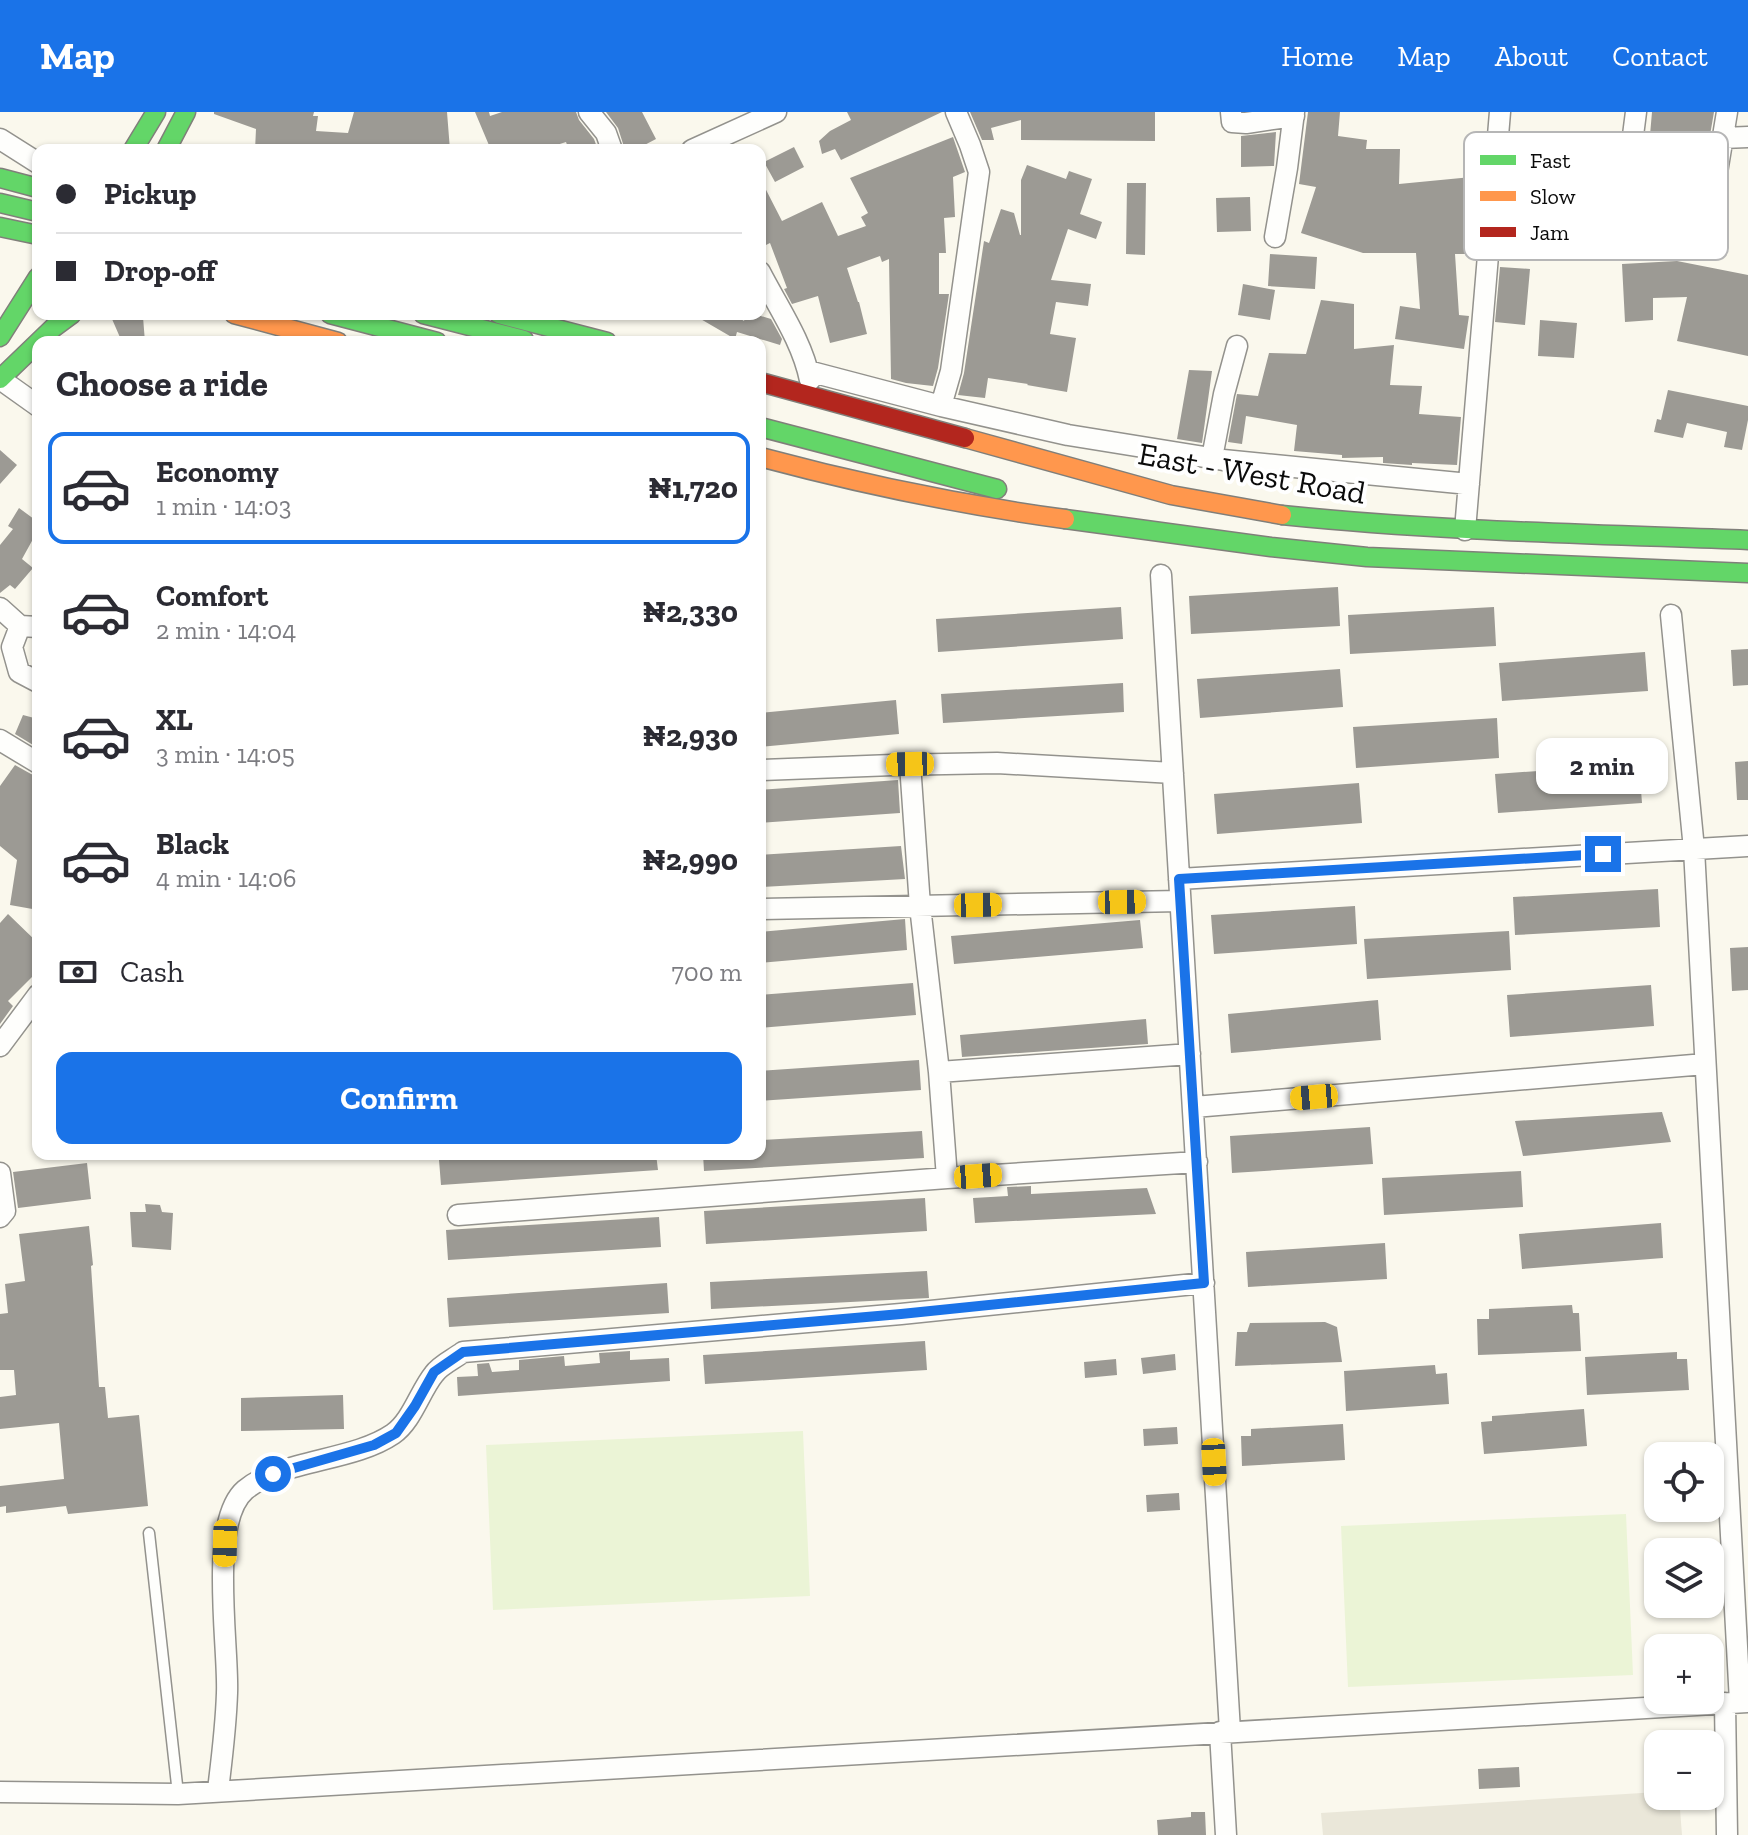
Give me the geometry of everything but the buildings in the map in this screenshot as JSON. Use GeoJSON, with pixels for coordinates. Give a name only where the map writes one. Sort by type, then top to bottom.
{"type":"FeatureCollection","features":[{"type":"Feature","properties":{"kind":"main road"},"geometry":{"type":"LineString","coordinates":[[137,144],[156,112]]}},
{"type":"Feature","properties":{"kind":"main road"},"geometry":{"type":"LineString","coordinates":[[169,144],[186,112]]}},
{"type":"Feature","properties":{"kind":"main road"},"geometry":{"type":"LineString","coordinates":[[193,112],[194,135]]}},
{"type":"Feature","properties":{"kind":"main road"},"geometry":{"type":"LineString","coordinates":[[0,178],[32,186]]}},
{"type":"Feature","properties":{"kind":"main road"},"geometry":{"type":"LineString","coordinates":[[0,203],[32,211]]}},
{"type":"Feature","properties":{"kind":"main road"},"geometry":{"type":"LineString","coordinates":[[0,227],[32,234]]}},
{"type":"Feature","properties":{"kind":"main road"},"geometry":{"type":"LineString","coordinates":[[0,244],[32,249]]}},
{"type":"Feature","properties":{"kind":"main road"},"geometry":{"type":"LineString","coordinates":[[0,337],[32,286]]}},
{"type":"Feature","properties":{"kind":"main road"},"geometry":{"type":"LineString","coordinates":[[45,336],[64,320]]}},
{"type":"Feature","properties":{"kind":"main road"},"geometry":{"type":"LineString","coordinates":[[256,320],[316,336]]}},
{"type":"Feature","properties":{"kind":"main road"},"geometry":{"type":"LineString","coordinates":[[353,320],[414,336]]}},
{"type":"Feature","properties":{"kind":"main road"},"geometry":{"type":"LineString","coordinates":[[446,320],[508,336]]}},
{"type":"Feature","properties":{"kind":"main road"},"geometry":{"type":"LineString","coordinates":[[522,320],[584,336]]}},
{"type":"Feature","properties":{"kind":"main road"},"geometry":{"type":"LineString","coordinates":[[0,379],[32,348]]}},
{"type":"Feature","properties":{"kind":"main road","name":"East - West Road"},"geometry":{"type":"LineString","coordinates":[[766,384],[1171,495],[1276,514],[1465,530],[1748,540]]}},
{"type":"Feature","properties":{"kind":"main road"},"geometry":{"type":"LineString","coordinates":[[766,429],[1157,531]]}},
{"type":"Feature","properties":{"kind":"main road"},"geometry":{"type":"LineString","coordinates":[[873,431],[1171,495]]}},
{"type":"Feature","properties":{"kind":"main road","name":"East - West Road"},"geometry":{"type":"LineString","coordinates":[[766,459],[1004,511],[1271,547],[1367,557],[1748,573]]}},
{"type":"Feature","properties":{"kind":"street"},"geometry":{"type":"LineString","coordinates":[[589,112],[606,133],[610,144]]}},
{"type":"Feature","properties":{"kind":"street"},"geometry":{"type":"LineString","coordinates":[[709,144],[776,112]]}},
{"type":"Feature","properties":{"kind":"street"},"geometry":{"type":"LineString","coordinates":[[941,406],[951,371],[979,172],[956,112]]}},
{"type":"Feature","properties":{"kind":"street"},"geometry":{"type":"LineString","coordinates":[[1231,112],[1232,122],[1246,123],[1294,114],[1275,237]]}},
{"type":"Feature","properties":{"kind":"street"},"geometry":{"type":"LineString","coordinates":[[1498,132],[1500,112]]}},
{"type":"Feature","properties":{"kind":"street"},"geometry":{"type":"LineString","coordinates":[[1633,132],[1636,112]]}},
{"type":"Feature","properties":{"kind":"street"},"geometry":{"type":"LineString","coordinates":[[1724,132],[1727,112]]}},
{"type":"Feature","properties":{"kind":"street"},"geometry":{"type":"LineString","coordinates":[[1728,138],[1748,137]]}},
{"type":"Feature","properties":{"kind":"street"},"geometry":{"type":"LineString","coordinates":[[0,139],[32,159]]}},
{"type":"Feature","properties":{"kind":"street"},"geometry":{"type":"LineString","coordinates":[[1465,530],[1488,260]]}},
{"type":"Feature","properties":{"kind":"street"},"geometry":{"type":"LineString","coordinates":[[766,283],[788,322],[808,371],[812,395]]}},
{"type":"Feature","properties":{"kind":"street"},"geometry":{"type":"LineString","coordinates":[[1212,458],[1237,346]]}},
{"type":"Feature","properties":{"kind":"street"},"geometry":{"type":"LineString","coordinates":[[808,371],[1068,435],[1212,458],[1469,484]]}},
{"type":"Feature","properties":{"kind":"street"},"geometry":{"type":"LineString","coordinates":[[0,379],[32,402]]}},
{"type":"Feature","properties":{"kind":"street"},"geometry":{"type":"LineString","coordinates":[[1161,575],[1204,1283],[1225,1732],[1226,1835]]}},
{"type":"Feature","properties":{"kind":"street"},"geometry":{"type":"LineString","coordinates":[[0,608],[29,626],[12,647],[19,672],[32,679]]}},
{"type":"Feature","properties":{"kind":"street"},"geometry":{"type":"LineString","coordinates":[[1671,615],[1694,849],[1738,1703],[1727,1835]]}},
{"type":"Feature","properties":{"kind":"street"},"geometry":{"type":"LineString","coordinates":[[0,740],[32,759]]}},
{"type":"Feature","properties":{"kind":"street"},"geometry":{"type":"LineString","coordinates":[[766,770],[997,763],[1173,773]]}},
{"type":"Feature","properties":{"kind":"street"},"geometry":{"type":"LineString","coordinates":[[910,764],[920,906],[939,1072],[947,1178]]}},
{"type":"Feature","properties":{"kind":"street"},"geometry":{"type":"LineString","coordinates":[[1179,879],[1748,846]]}},
{"type":"Feature","properties":{"kind":"street"},"geometry":{"type":"LineString","coordinates":[[766,909],[1180,901]]}},
{"type":"Feature","properties":{"kind":"street"},"geometry":{"type":"LineString","coordinates":[[0,1046],[32,1003]]}},
{"type":"Feature","properties":{"kind":"street"},"geometry":{"type":"LineString","coordinates":[[939,1072],[1190,1054]]}},
{"type":"Feature","properties":{"kind":"street"},"geometry":{"type":"LineString","coordinates":[[1194,1107],[1705,1064]]}},
{"type":"Feature","properties":{"kind":"street"},"geometry":{"type":"LineString","coordinates":[[458,1215],[1197,1162]]}},
{"type":"Feature","properties":{"kind":"street"},"geometry":{"type":"LineString","coordinates":[[0,1173],[5,1211],[0,1217]]}},
{"type":"Feature","properties":{"kind":"street"},"geometry":{"type":"LineString","coordinates":[[218,1790],[227,1690],[223,1605],[225,1543],[229,1518],[236,1501],[245,1490],[273,1474],[374,1445],[396,1433],[434,1372],[463,1352],[901,1314],[1204,1283]]}},
{"type":"Feature","properties":{"kind":"street"},"geometry":{"type":"LineString","coordinates":[[0,1792],[178,1794],[1738,1703]]}},
{"type":"Feature","properties":{"kind":"lane"},"geometry":{"type":"LineString","coordinates":[[149,1533],[178,1794]]}},
{"type":"Feature","properties":{"kind":"green space"},"geometry":{"type":"Polygon","coordinates":[[[803,1431],[810,1596],[493,1610],[486,1445],[803,1431]]]}},
{"type":"Feature","properties":{"kind":"green space"},"geometry":{"type":"Polygon","coordinates":[[[1626,1514],[1633,1675],[1348,1687],[1341,1526],[1626,1514]]]}},
{"type":"Feature","properties":{"kind":"shaded area"},"geometry":{"type":"Polygon","coordinates":[[[1644,1793],[1644,1810],[1680,1810],[1682,1835],[1323,1835],[1321,1813],[1644,1793]]]}},
{"type":"Feature","properties":{"kind":"traffic: fast"},"geometry":{"type":"LineString","coordinates":[[137,144],[156,112]]}},
{"type":"Feature","properties":{"kind":"traffic: fast"},"geometry":{"type":"LineString","coordinates":[[169,144],[186,112]]}},
{"type":"Feature","properties":{"kind":"traffic: fast"},"geometry":{"type":"LineString","coordinates":[[0,178],[32,186]]}},
{"type":"Feature","properties":{"kind":"traffic: fast"},"geometry":{"type":"LineString","coordinates":[[0,203],[32,211]]}},
{"type":"Feature","properties":{"kind":"traffic: fast"},"geometry":{"type":"LineString","coordinates":[[0,227],[32,234]]}},
{"type":"Feature","properties":{"kind":"traffic: fast"},"geometry":{"type":"LineString","coordinates":[[0,337],[32,286]]}},
{"type":"Feature","properties":{"kind":"traffic: fast"},"geometry":{"type":"LineString","coordinates":[[45,336],[64,320]]}},
{"type":"Feature","properties":{"kind":"traffic: fast"},"geometry":{"type":"LineString","coordinates":[[353,320],[414,336]]}},
{"type":"Feature","properties":{"kind":"traffic: fast"},"geometry":{"type":"LineString","coordinates":[[446,320],[508,336]]}},
{"type":"Feature","properties":{"kind":"traffic: fast"},"geometry":{"type":"LineString","coordinates":[[522,320],[584,336]]}},
{"type":"Feature","properties":{"kind":"traffic: fast"},"geometry":{"type":"LineString","coordinates":[[0,379],[32,348]]}},
{"type":"Feature","properties":{"kind":"traffic: fast"},"geometry":{"type":"LineString","coordinates":[[766,429],[997,489]]}},
{"type":"Feature","properties":{"kind":"traffic: fast"},"geometry":{"type":"LineString","coordinates":[[1282,515],[1456,528],[1748,540]]}},
{"type":"Feature","properties":{"kind":"traffic: fast"},"geometry":{"type":"LineString","coordinates":[[1065,519],[1367,557],[1748,573]]}},
{"type":"Feature","properties":{"kind":"traffic: slow"},"geometry":{"type":"LineString","coordinates":[[256,320],[316,336]]}},
{"type":"Feature","properties":{"kind":"traffic: slow"},"geometry":{"type":"LineString","coordinates":[[965,438],[1171,495],[1282,515]]}},
{"type":"Feature","properties":{"kind":"traffic: slow"},"geometry":{"type":"LineString","coordinates":[[766,459],[911,493],[1065,519]]}},
{"type":"Feature","properties":{"kind":"traffic: jam"},"geometry":{"type":"LineString","coordinates":[[766,384],[965,438]]}},
{"type":"Feature","properties":{"kind":"route"},"geometry":{"type":"LineString","coordinates":[[273,1474],[374,1445],[396,1433],[434,1372],[463,1352],[901,1314],[1204,1283],[1179,879],[1603,854]]}}]}
